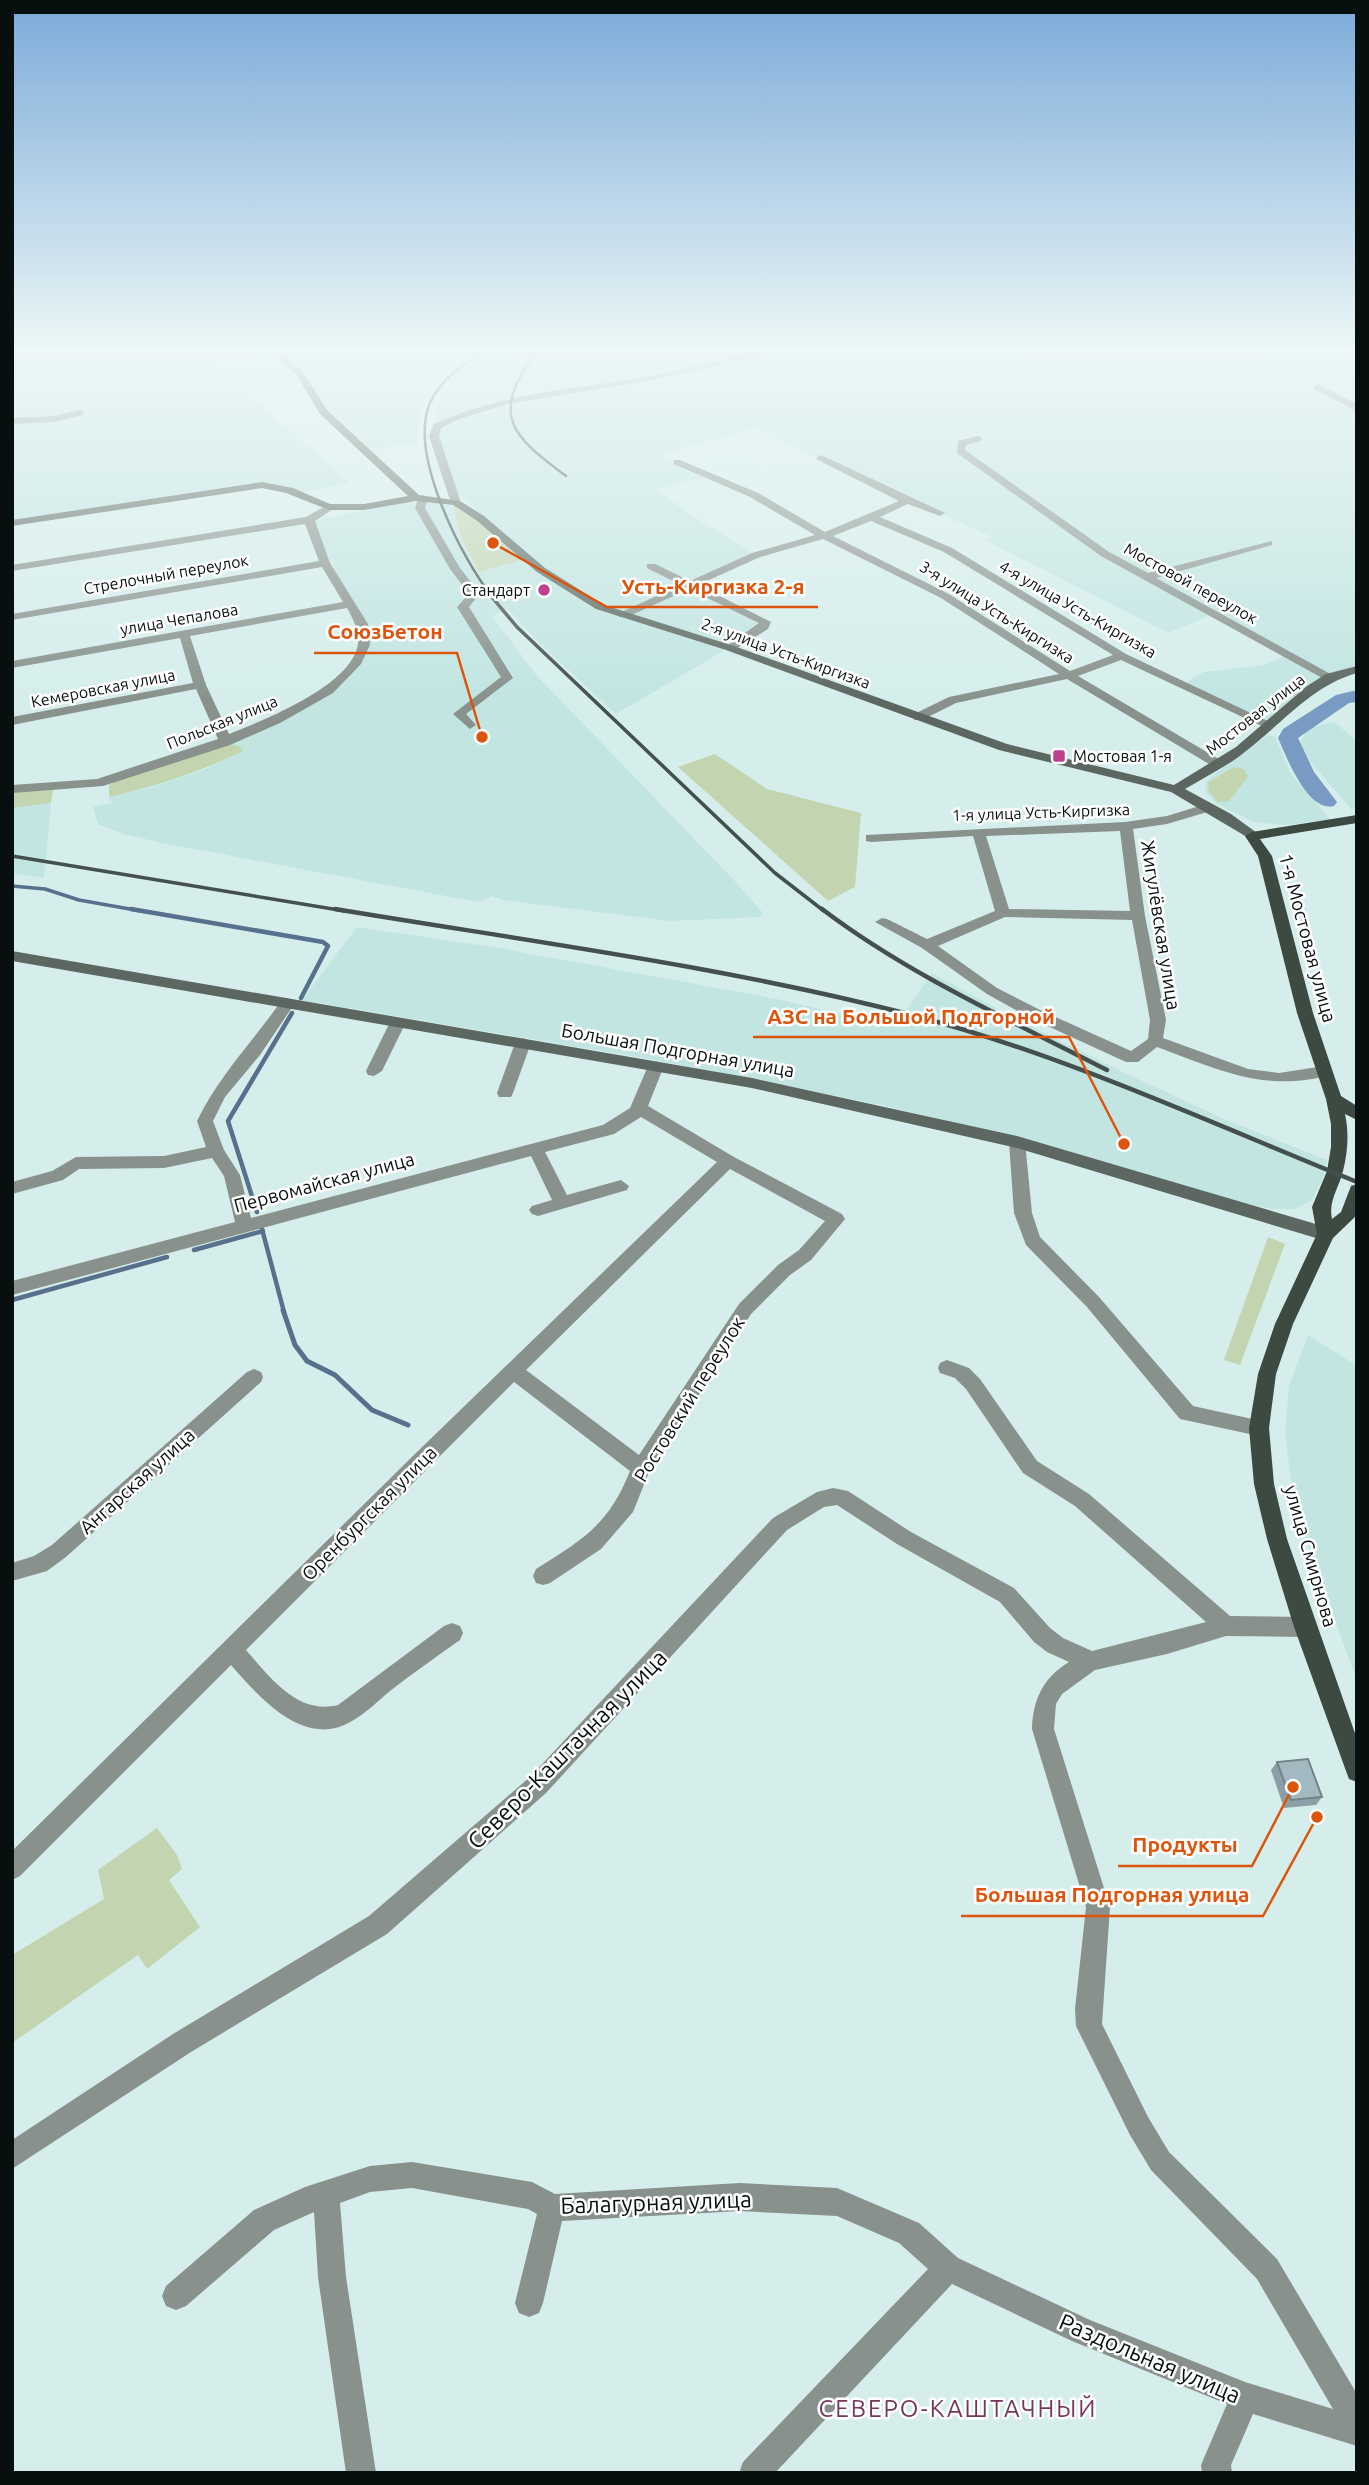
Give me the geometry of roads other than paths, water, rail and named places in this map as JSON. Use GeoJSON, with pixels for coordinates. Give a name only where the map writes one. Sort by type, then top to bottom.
{"type":"FeatureCollection","features":[{"type":"Feature","properties":{"kind":"main road"},"geometry":{"type":"LineString","coordinates":[[387,469],[420,498]]}},
{"type":"Feature","properties":{"kind":"main road"},"geometry":{"type":"LineString","coordinates":[[12,523],[262,485],[289,490],[324,506],[363,507],[420,498],[456,503]]}},
{"type":"Feature","properties":{"kind":"main road","name":"2-я улица Усть-Киргизка"},"geometry":{"type":"LineString","coordinates":[[456,503],[480,518],[563,586],[584,599],[623,615],[730,648],[1030,756],[1176,789]]}},
{"type":"Feature","properties":{"kind":"main road","name":"Мостовая улица"},"geometry":{"type":"LineString","coordinates":[[1176,789],[1218,764],[1270,725],[1311,689],[1330,677],[1357,669]]}},
{"type":"Feature","properties":{"kind":"main road","name":"1-я Мостовая улица"},"geometry":{"type":"LineString","coordinates":[[1176,789],[1252,836],[1265,856],[1305,1013],[1334,1099],[1339,1124],[1335,1171],[1321,1207],[1326,1234]]}},
{"type":"Feature","properties":{"kind":"main road"},"geometry":{"type":"LineString","coordinates":[[1252,836],[1357,819]]}},
{"type":"Feature","properties":{"kind":"main road","name":"Большая Подгорная улица"},"geometry":{"type":"LineString","coordinates":[[12,956],[752,1083],[1017,1142],[1326,1234]]}},
{"type":"Feature","properties":{"kind":"main road"},"geometry":{"type":"LineString","coordinates":[[1334,1099],[1357,1114]]}},
{"type":"Feature","properties":{"kind":"main road"},"geometry":{"type":"LineString","coordinates":[[1326,1234],[1352,1217],[1357,1190]]}},
{"type":"Feature","properties":{"kind":"main road","name":"улица Смирнова"},"geometry":{"type":"LineString","coordinates":[[1326,1234],[1284,1324],[1267,1374],[1259,1429],[1264,1484],[1277,1539],[1305,1627],[1357,1770]]}},
{"type":"Feature","properties":{"kind":"street"},"geometry":{"type":"LineString","coordinates":[[445,469],[456,503]]}},
{"type":"Feature","properties":{"kind":"street","name":"3-я улица Усть-Киргизка"},"geometry":{"type":"LineString","coordinates":[[693,469],[754,495],[822,535],[945,596],[1070,676],[1218,764]]}},
{"type":"Feature","properties":{"kind":"street"},"geometry":{"type":"LineString","coordinates":[[844,469],[907,501],[940,513]]}},
{"type":"Feature","properties":{"kind":"street","name":"Мостовой переулок"},"geometry":{"type":"LineString","coordinates":[[985,469],[1105,554],[1330,677]]}},
{"type":"Feature","properties":{"kind":"street"},"geometry":{"type":"LineString","coordinates":[[420,498],[420,508],[430,529],[472,590],[471,597],[463,607],[507,678],[459,714],[470,725]]}},
{"type":"Feature","properties":{"kind":"street"},"geometry":{"type":"LineString","coordinates":[[623,615],[756,555],[822,535],[907,501]]}},
{"type":"Feature","properties":{"kind":"street"},"geometry":{"type":"LineString","coordinates":[[12,568],[309,520],[324,506]]}},
{"type":"Feature","properties":{"kind":"street","name":"4-я улица Усть-Киргизка"},"geometry":{"type":"LineString","coordinates":[[872,517],[948,550],[1122,656],[1270,725]]}},
{"type":"Feature","properties":{"kind":"street","name":"Польская улица"},"geometry":{"type":"LineString","coordinates":[[12,789],[98,783],[226,742],[276,720],[329,690],[355,664],[364,645],[362,624],[325,563],[309,520]]}},
{"type":"Feature","properties":{"kind":"street"},"geometry":{"type":"LineString","coordinates":[[1146,577],[1268,543]]}},
{"type":"Feature","properties":{"kind":"street","name":"Стрелочный переулок"},"geometry":{"type":"LineString","coordinates":[[12,617],[325,563]]}},
{"type":"Feature","properties":{"kind":"street"},"geometry":{"type":"LineString","coordinates":[[651,566],[765,622],[764,626],[730,648]]}},
{"type":"Feature","properties":{"kind":"street","name":"улица Чепалова"},"geometry":{"type":"LineString","coordinates":[[12,665],[351,604]]}},
{"type":"Feature","properties":{"kind":"street"},"geometry":{"type":"LineString","coordinates":[[184,634],[200,685],[226,742]]}},
{"type":"Feature","properties":{"kind":"street"},"geometry":{"type":"LineString","coordinates":[[918,717],[953,700],[1070,676],[1122,656]]}},
{"type":"Feature","properties":{"kind":"street","name":"Кемеровская улица"},"geometry":{"type":"LineString","coordinates":[[12,721],[200,685]]}},
{"type":"Feature","properties":{"kind":"street","name":"1-я улица Усть-Киргизка"},"geometry":{"type":"LineString","coordinates":[[872,838],[1126,828],[1176,819],[1209,807]]}},
{"type":"Feature","properties":{"kind":"street","name":"Жигулёвская улица"},"geometry":{"type":"LineString","coordinates":[[1126,828],[1138,916],[1158,1020],[1155,1041]]}},
{"type":"Feature","properties":{"kind":"street"},"geometry":{"type":"LineString","coordinates":[[978,832],[1003,913]]}},
{"type":"Feature","properties":{"kind":"street"},"geometry":{"type":"LineString","coordinates":[[927,944],[1003,913],[1138,916]]}},
{"type":"Feature","properties":{"kind":"street"},"geometry":{"type":"LineString","coordinates":[[882,922],[927,944],[992,991],[1035,1014],[1132,1058],[1155,1041],[1246,1074],[1279,1078],[1324,1071]]}},
{"type":"Feature","properties":{"kind":"street"},"geometry":{"type":"LineString","coordinates":[[244,1224],[232,1175],[216,1151],[205,1121],[218,1094],[254,1051],[287,1003]]}},
{"type":"Feature","properties":{"kind":"street"},"geometry":{"type":"LineString","coordinates":[[374,1071],[397,1024]]}},
{"type":"Feature","properties":{"kind":"street"},"geometry":{"type":"LineString","coordinates":[[505,1093],[523,1043]]}},
{"type":"Feature","properties":{"kind":"street"},"geometry":{"type":"LineString","coordinates":[[656,1066],[640,1109],[729,1161]]}},
{"type":"Feature","properties":{"kind":"street","name":"Первомайская улица"},"geometry":{"type":"LineString","coordinates":[[12,1288],[244,1224],[608,1130],[627,1121],[640,1109]]}},
{"type":"Feature","properties":{"kind":"street"},"geometry":{"type":"LineString","coordinates":[[1017,1142],[1023,1213],[1032,1240],[1093,1303],[1187,1413],[1259,1429]]}},
{"type":"Feature","properties":{"kind":"street"},"geometry":{"type":"LineString","coordinates":[[535,1148],[562,1203]]}},
{"type":"Feature","properties":{"kind":"street"},"geometry":{"type":"LineString","coordinates":[[12,1188],[57,1176],[76,1163],[164,1162],[216,1151]]}},
{"type":"Feature","properties":{"kind":"street","name":"Ростовский переулок"},"geometry":{"type":"LineString","coordinates":[[543,1576],[594,1543],[626,1506],[641,1468],[745,1309],[784,1270],[805,1255],[836,1219],[729,1161]]}},
{"type":"Feature","properties":{"kind":"street","name":"Оренбургская улица"},"geometry":{"type":"LineString","coordinates":[[12,1868],[231,1649],[729,1161]]}},
{"type":"Feature","properties":{"kind":"street"},"geometry":{"type":"LineString","coordinates":[[538,1210],[621,1186]]}},
{"type":"Feature","properties":{"kind":"street"},"geometry":{"type":"LineString","coordinates":[[947,1367],[968,1377],[1030,1467],[1082,1500],[1226,1626]]}},
{"type":"Feature","properties":{"kind":"street"},"geometry":{"type":"LineString","coordinates":[[513,1371],[641,1468]]}},
{"type":"Feature","properties":{"kind":"street","name":"Ангарская улица"},"geometry":{"type":"LineString","coordinates":[[12,1573],[40,1564],[59,1551],[254,1377]]}},
{"type":"Feature","properties":{"kind":"street","name":"Северо-Каштачная улица"},"geometry":{"type":"LineString","coordinates":[[12,2156],[182,2043],[378,1924],[461,1855],[538,1785],[779,1524],[819,1500],[830,1496],[841,1497],[904,1538],[1007,1595],[1042,1635],[1055,1645],[1091,1661]]}},
{"type":"Feature","properties":{"kind":"street"},"geometry":{"type":"LineString","coordinates":[[1305,1627],[1226,1626],[1167,1644],[1091,1661],[1060,1678],[1047,1695],[1043,1728],[1098,1907],[1088,2009],[1089,2026],[1139,2126],[1160,2161],[1267,2269],[1357,2421]]}},
{"type":"Feature","properties":{"kind":"street"},"geometry":{"type":"LineString","coordinates":[[231,1649],[290,1710],[318,1718],[334,1719],[405,1665],[453,1633]]}},
{"type":"Feature","properties":{"kind":"street","name":"Балагурная улица"},"geometry":{"type":"LineString","coordinates":[[176,2297],[264,2220],[326,2193],[370,2179],[412,2175],[532,2196],[552,2208],[740,2197],[837,2202],[909,2233],[948,2268]]}},
{"type":"Feature","properties":{"kind":"street"},"geometry":{"type":"LineString","coordinates":[[326,2193],[332,2277],[361,2473]]}},
{"type":"Feature","properties":{"kind":"street"},"geometry":{"type":"LineString","coordinates":[[529,2303],[552,2208]]}},
{"type":"Feature","properties":{"kind":"street"},"geometry":{"type":"LineString","coordinates":[[754,2473],[948,2268]]}},
{"type":"Feature","properties":{"kind":"street","name":"Раздольная улица"},"geometry":{"type":"LineString","coordinates":[[948,2268],[1082,2331],[1245,2398],[1357,2431]]}},
{"type":"Feature","properties":{"kind":"street"},"geometry":{"type":"LineString","coordinates":[[1217,2473],[1216,2465],[1245,2398]]}},
{"type":"Feature","properties":{"kind":"waterway"},"geometry":{"type":"LineString","coordinates":[[1327,802],[1304,774],[1288,738],[1290,733],[1343,699],[1357,696]]}},
{"type":"Feature","properties":{"kind":"waterway"},"geometry":{"type":"LineString","coordinates":[[12,886],[45,889],[79,900],[141,911]]}},
{"type":"Feature","properties":{"kind":"waterway"},"geometry":{"type":"LineString","coordinates":[[131,909],[323,942],[328,946],[301,998]]}},
{"type":"Feature","properties":{"kind":"waterway"},"geometry":{"type":"LineString","coordinates":[[257,1212],[228,1121],[292,1013]]}},
{"type":"Feature","properties":{"kind":"waterway"},"geometry":{"type":"LineString","coordinates":[[194,1250],[263,1231]]}},
{"type":"Feature","properties":{"kind":"waterway"},"geometry":{"type":"LineString","coordinates":[[263,1231],[284,1312]]}},
{"type":"Feature","properties":{"kind":"waterway"},"geometry":{"type":"LineString","coordinates":[[12,1300],[167,1257]]}},
{"type":"Feature","properties":{"kind":"waterway"},"geometry":{"type":"LineString","coordinates":[[283,1310],[295,1345],[307,1361],[335,1375],[372,1410],[408,1425]]}},
{"type":"Feature","properties":{"kind":"railway"},"geometry":{"type":"LineString","coordinates":[[430,469],[453,532],[493,598]]}},
{"type":"Feature","properties":{"kind":"railway"},"geometry":{"type":"LineString","coordinates":[[556,469],[566,476]]}},
{"type":"Feature","properties":{"kind":"railway"},"geometry":{"type":"LineString","coordinates":[[491,596],[517,627],[775,873],[824,911]]}},
{"type":"Feature","properties":{"kind":"railway"},"geometry":{"type":"LineString","coordinates":[[12,856],[345,911]]}},
{"type":"Feature","properties":{"kind":"railway"},"geometry":{"type":"LineString","coordinates":[[335,909],[697,968],[912,1015],[1025,1049],[1081,1070],[1357,1182]]}},
{"type":"Feature","properties":{"kind":"railway"},"geometry":{"type":"LineString","coordinates":[[822,909],[855,933],[925,976],[1107,1070]]}},
{"type":"Feature","properties":{"kind":"place","name":"Усть-Киргизка 2-я"},"geometry":{"type":"Point","coordinates":[493,543]}},
{"type":"Feature","properties":{"kind":"place","name":"Стандарт"},"geometry":{"type":"Point","coordinates":[544,590]}},
{"type":"Feature","properties":{"kind":"place","name":"СоюзБетон"},"geometry":{"type":"Point","coordinates":[482,737]}},
{"type":"Feature","properties":{"kind":"place","name":"Мостовая 1-я"},"geometry":{"type":"Point","coordinates":[1059,756]}},
{"type":"Feature","properties":{"kind":"place","name":"АЗС на Большой Подгорной"},"geometry":{"type":"Point","coordinates":[1124,1144]}},
{"type":"Feature","properties":{"kind":"place","name":"Продукты"},"geometry":{"type":"Point","coordinates":[1293,1787]}},
{"type":"Feature","properties":{"kind":"place","name":"Большая Подгорная улица"},"geometry":{"type":"Point","coordinates":[1317,1817]}},
{"type":"Feature","properties":{"kind":"district","name":"СЕВЕРО-КАШТАЧНЫЙ"},"geometry":{"type":"Point","coordinates":[958,2408]}}]}
